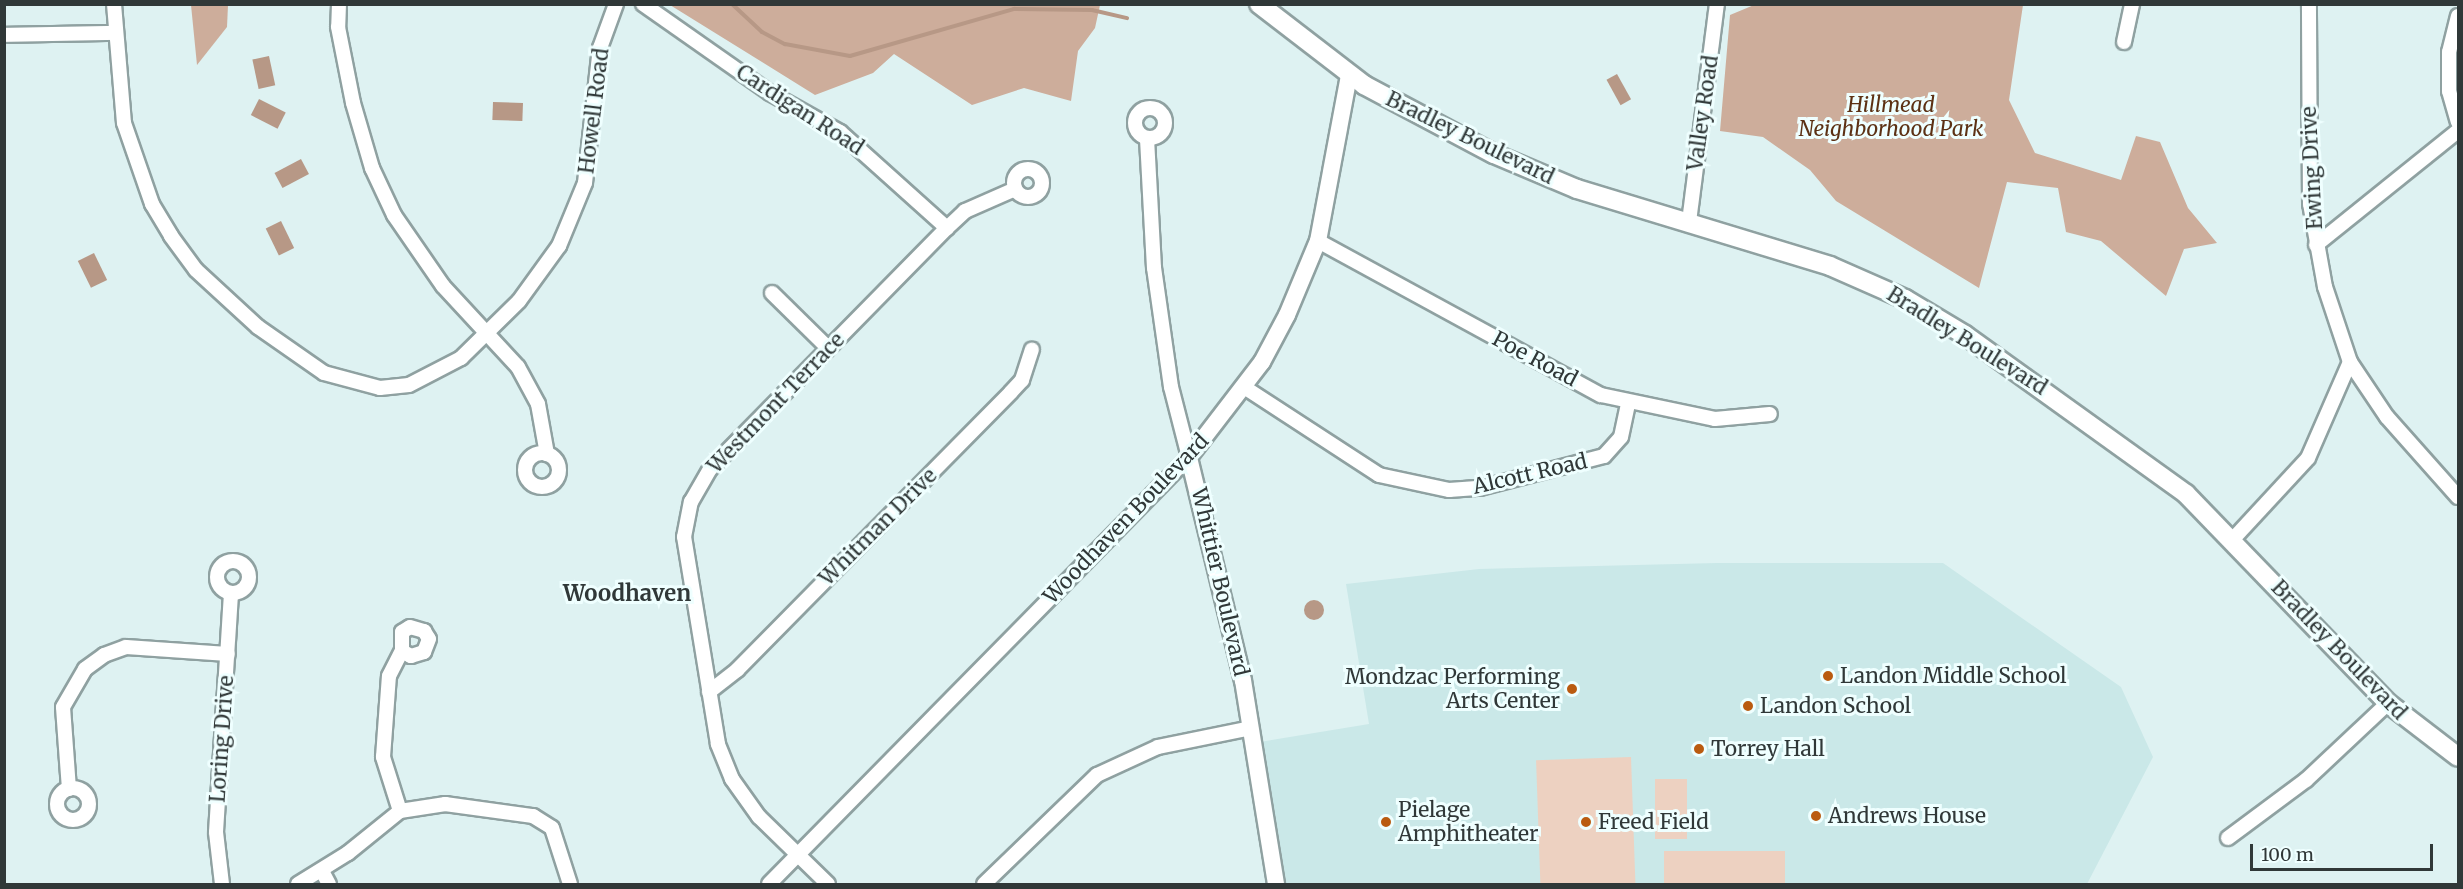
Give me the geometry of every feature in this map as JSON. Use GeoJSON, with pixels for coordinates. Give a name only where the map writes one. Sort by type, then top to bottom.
{"type":"FeatureCollection","features":[{"type":"Feature","properties":{"kind":"main road","name":"Bradley Boulevard"},"geometry":{"type":"LineString","coordinates":[[1259,4],[1349,75],[1434,124],[1521,167],[1830,266],[1925,310],[2129,450],[2233,539],[2388,703],[2458,757]]}},
{"type":"Feature","properties":{"kind":"street","name":"Howell Road"},"geometry":{"type":"LineString","coordinates":[[114,4],[113,33],[124,123],[152,204],[196,270],[258,327],[324,374],[380,388],[409,385],[437,375],[487,333],[539,277],[574,216],[592,149],[600,48],[616,4]]}},
{"type":"Feature","properties":{"kind":"street"},"geometry":{"type":"LineString","coordinates":[[339,4],[338,27],[352,103],[372,168],[420,257],[518,367],[538,404],[547,454]]}},
{"type":"Feature","properties":{"kind":"street","name":"Cardigan Road"},"geometry":{"type":"LineString","coordinates":[[643,4],[770,93],[840,132],[947,228]]}},
{"type":"Feature","properties":{"kind":"street","name":"Valley Road"},"geometry":{"type":"LineString","coordinates":[[1689,222],[1717,4]]}},
{"type":"Feature","properties":{"kind":"street"},"geometry":{"type":"LineString","coordinates":[[2124,42],[2132,4]]}},
{"type":"Feature","properties":{"kind":"street","name":"Ewing Drive"},"geometry":{"type":"LineString","coordinates":[[2309,4],[2308,178],[2316,244],[2350,362],[2387,417],[2458,497]]}},
{"type":"Feature","properties":{"kind":"street"},"geometry":{"type":"LineString","coordinates":[[2458,16],[2449,52],[2449,91],[2458,122]]}},
{"type":"Feature","properties":{"kind":"street"},"geometry":{"type":"LineString","coordinates":[[4,35],[113,33]]}},
{"type":"Feature","properties":{"kind":"street","name":"Woodhaven Boulevard"},"geometry":{"type":"LineString","coordinates":[[769,885],[1189,457],[1244,387],[1287,315],[1318,241],[1349,75]]}},
{"type":"Feature","properties":{"kind":"street"},"geometry":{"type":"LineString","coordinates":[[2316,244],[2458,131]]}},
{"type":"Feature","properties":{"kind":"street","name":"Whittier Boulevard"},"geometry":{"type":"LineString","coordinates":[[1148,138],[1154,272],[1171,387],[1251,728],[1276,885]]}},
{"type":"Feature","properties":{"kind":"street","name":"Westmont Terrace"},"geometry":{"type":"LineString","coordinates":[[828,885],[759,817],[732,779],[718,744],[684,537],[691,502],[710,469],[947,228],[965,211],[1015,189]]}},
{"type":"Feature","properties":{"kind":"street","name":"Poe Road"},"geometry":{"type":"LineString","coordinates":[[1318,241],[1601,394],[1628,403],[1715,419],[1770,414]]}},
{"type":"Feature","properties":{"kind":"street"},"geometry":{"type":"LineString","coordinates":[[772,293],[828,348]]}},
{"type":"Feature","properties":{"kind":"street","name":"Whitman Drive"},"geometry":{"type":"LineString","coordinates":[[709,692],[737,670],[1011,392],[1022,380],[1032,350]]}},
{"type":"Feature","properties":{"kind":"street"},"geometry":{"type":"LineString","coordinates":[[2233,539],[2308,458],[2350,362]]}},
{"type":"Feature","properties":{"kind":"street","name":"Alcott Road"},"geometry":{"type":"LineString","coordinates":[[1244,387],[1378,476],[1449,490],[1480,488],[1604,456],[1621,437],[1628,403]]}},
{"type":"Feature","properties":{"kind":"street","name":"Loring Drive"},"geometry":{"type":"LineString","coordinates":[[222,885],[216,832],[231,593]]}},
{"type":"Feature","properties":{"kind":"street"},"geometry":{"type":"LineString","coordinates":[[69,789],[63,707],[85,669],[104,655],[126,647],[228,654]]}},
{"type":"Feature","properties":{"kind":"street"},"geometry":{"type":"LineString","coordinates":[[400,811],[382,757],[389,676],[402,651]]}},
{"type":"Feature","properties":{"kind":"street"},"geometry":{"type":"LineString","coordinates":[[2228,838],[2306,780],[2388,703]]}},
{"type":"Feature","properties":{"kind":"street"},"geometry":{"type":"LineString","coordinates":[[984,885],[1097,775],[1158,747],[1251,728]]}},
{"type":"Feature","properties":{"kind":"street"},"geometry":{"type":"LineString","coordinates":[[298,885],[322,871],[400,811],[445,804],[533,816],[552,828],[570,885]]}},
{"type":"Feature","properties":{"kind":"street"},"geometry":{"type":"LineString","coordinates":[[322,871],[329,885]]}},
{"type":"Feature","properties":{"kind":"shaded area"},"geometry":{"type":"Polygon","coordinates":[[[269,56],[275,85],[259,89],[252,60],[269,56]]]}},
{"type":"Feature","properties":{"kind":"shaded area"},"geometry":{"type":"Polygon","coordinates":[[[1617,74],[1631,99],[1621,105],[1607,80],[1617,74]]]}},
{"type":"Feature","properties":{"kind":"shaded area"},"geometry":{"type":"Polygon","coordinates":[[[259,99],[286,113],[278,129],[251,115],[259,99]]]}},
{"type":"Feature","properties":{"kind":"shaded area"},"geometry":{"type":"Polygon","coordinates":[[[493,102],[523,103],[522,121],[492,120],[493,102]]]}},
{"type":"Feature","properties":{"kind":"shaded area"},"geometry":{"type":"Polygon","coordinates":[[[301,159],[309,174],[282,188],[275,173],[301,159]]]}},
{"type":"Feature","properties":{"kind":"shaded area"},"geometry":{"type":"Polygon","coordinates":[[[281,221],[294,248],[279,255],[266,228],[281,221]]]}},
{"type":"Feature","properties":{"kind":"shaded area"},"geometry":{"type":"Polygon","coordinates":[[[94,253],[107,280],[91,288],[78,261],[94,253]]]}},
{"type":"Feature","properties":{"kind":"shaded area","name":"Landon School"},"geometry":{"type":"Polygon","coordinates":[[[1717,563],[1943,563],[2121,687],[2153,757],[2087,884],[1276,884],[1254,743],[1369,724],[1346,584],[1479,569],[1717,563]]]}},
{"type":"Feature","properties":{"kind":"shaded area"},"geometry":{"type":"Polygon","coordinates":[[[1314,600],[1321,603],[1324,610],[1321,617],[1314,620],[1307,617],[1304,610],[1307,603],[1314,600]]]}},
{"type":"Feature","properties":{"kind":"shaded area","name":"Freed Field"},"geometry":{"type":"Polygon","coordinates":[[[1631,757],[1635,884],[1540,884],[1536,760],[1631,757]]]}},
{"type":"Feature","properties":{"kind":"shaded area"},"geometry":{"type":"Polygon","coordinates":[[[1655,779],[1687,779],[1687,839],[1655,839],[1655,779]]]}},
{"type":"Feature","properties":{"kind":"shaded area"},"geometry":{"type":"Polygon","coordinates":[[[1664,851],[1785,851],[1785,884],[1664,884],[1664,851]]]}},
{"type":"Feature","properties":{"kind":"green space"},"geometry":{"type":"Polygon","coordinates":[[[191,5],[228,5],[227,27],[197,65],[191,5]]]}},
{"type":"Feature","properties":{"kind":"green space"},"geometry":{"type":"Polygon","coordinates":[[[670,5],[1100,5],[1095,28],[1078,51],[1071,101],[1024,88],[972,105],[894,54],[873,73],[815,95],[670,5]]]}},
{"type":"Feature","properties":{"kind":"green space","name":"Hillmead Neighborhood Park"},"geometry":{"type":"Polygon","coordinates":[[[1754,5],[2023,5],[2009,100],[2035,153],[2121,180],[2136,136],[2160,142],[2188,208],[2217,243],[2184,249],[2166,296],[2101,241],[2066,232],[2058,188],[2007,182],[1979,288],[1836,201],[1810,170],[1763,137],[1720,131],[1730,15],[1754,5]]]}},
{"type":"Feature","properties":{"kind":"waterway"},"geometry":{"type":"LineString","coordinates":[[732,4],[762,32],[785,44],[850,56],[1014,9],[1092,10],[1127,18]]}},
{"type":"Feature","properties":{"kind":"place","name":"Landon Middle School"},"geometry":{"type":"Point","coordinates":[1828,676]}},
{"type":"Feature","properties":{"kind":"place","name":"Mondzac Performing Arts Center"},"geometry":{"type":"Point","coordinates":[1572,689]}},
{"type":"Feature","properties":{"kind":"place","name":"Landon School"},"geometry":{"type":"Point","coordinates":[1748,706]}},
{"type":"Feature","properties":{"kind":"place","name":"Torrey Hall"},"geometry":{"type":"Point","coordinates":[1699,749]}},
{"type":"Feature","properties":{"kind":"place","name":"Andrews House"},"geometry":{"type":"Point","coordinates":[1816,816]}},
{"type":"Feature","properties":{"kind":"place","name":"Pielage Amphitheater"},"geometry":{"type":"Point","coordinates":[1386,822]}},
{"type":"Feature","properties":{"kind":"place","name":"Freed Field"},"geometry":{"type":"Point","coordinates":[1586,822]}},
{"type":"Feature","properties":{"kind":"district","name":"Woodhaven"},"geometry":{"type":"Point","coordinates":[627,594]}}]}
